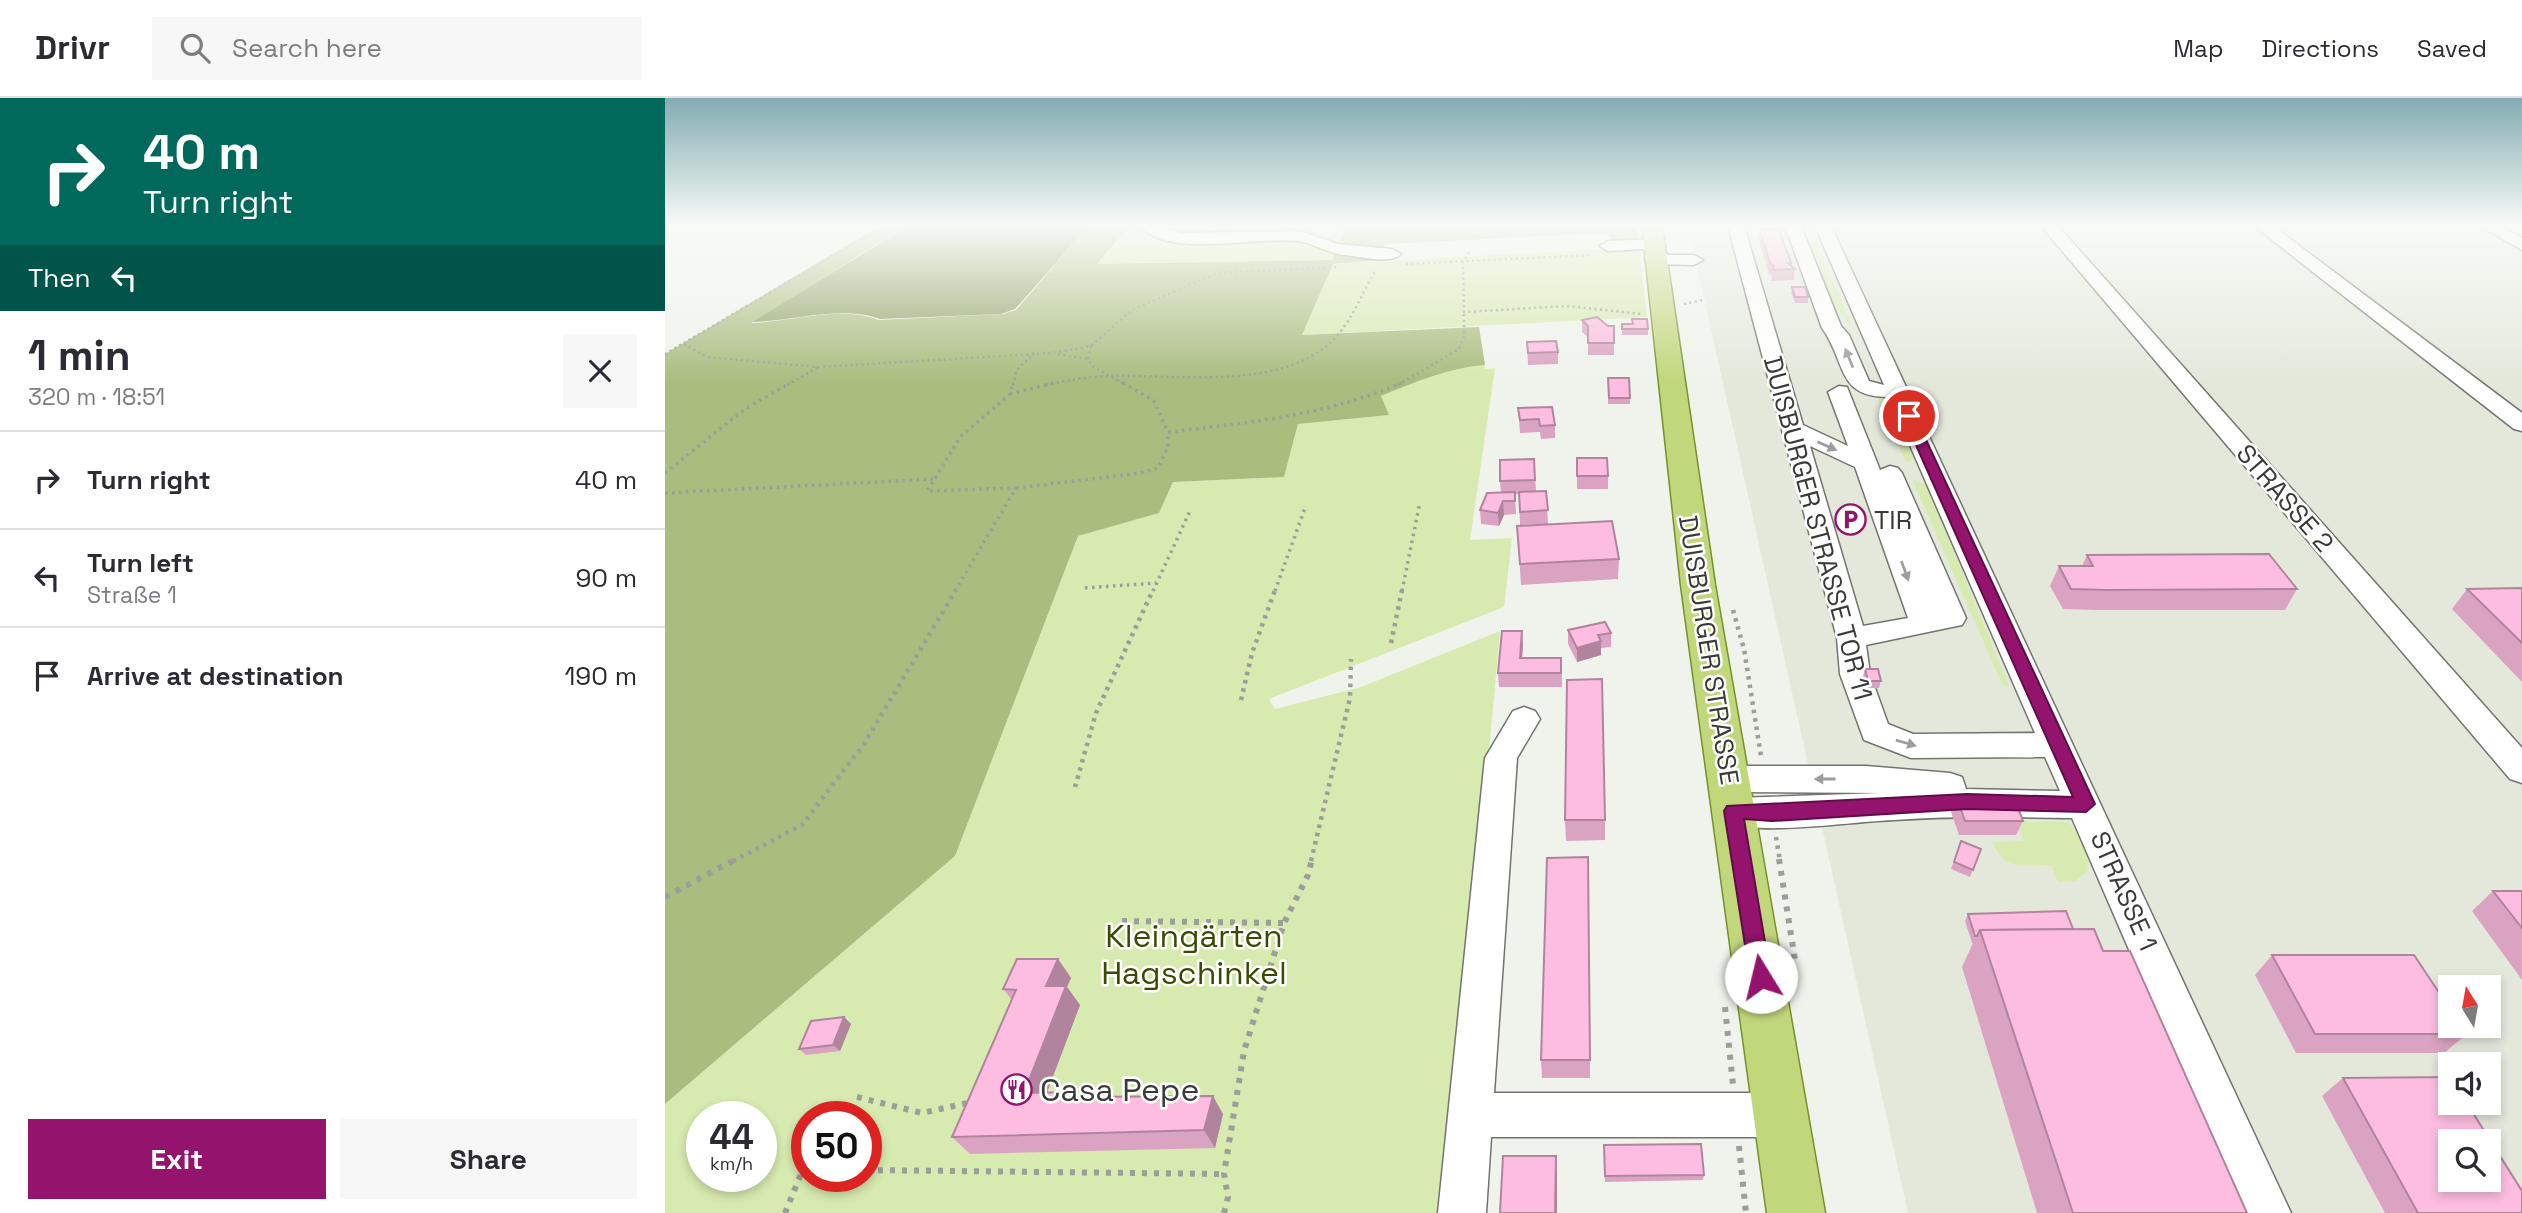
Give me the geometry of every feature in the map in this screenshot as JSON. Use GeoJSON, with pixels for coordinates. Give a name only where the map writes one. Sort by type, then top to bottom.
{"type":"FeatureCollection","features":[{"type":"Feature","properties":{"kind":"main road","name":"DUISBURGER STRASSE"},"geometry":{"type":"LineString","coordinates":[[1659,278],[1698,585],[1783,1115],[1796,1213]]}},
{"type":"Feature","properties":{"kind":"street","name":"DUISBURGER STRASSE TOR 11"},"geometry":{"type":"LineString","coordinates":[[1750,278],[1852,638],[1853,662],[1875,732],[1911,746],[2058,745]]}},
{"type":"Feature","properties":{"kind":"street"},"geometry":{"type":"LineString","coordinates":[[1809,278],[1832,328],[1839,335],[1860,385],[1875,391],[1897,391]]}},
{"type":"Feature","properties":{"kind":"street","name":"STRASSE 1"},"geometry":{"type":"LineString","coordinates":[[1846,278],[2081,794],[2267,1213]]}},
{"type":"Feature","properties":{"kind":"street","name":"STRASSE 2"},"geometry":{"type":"LineString","coordinates":[[2094,278],[2522,770]]}},
{"type":"Feature","properties":{"kind":"street"},"geometry":{"type":"LineString","coordinates":[[2330,278],[2522,424]]}},
{"type":"Feature","properties":{"kind":"street"},"geometry":{"type":"LineString","coordinates":[[1852,638],[1925,624],[1952,618],[1913,523],[1850,396],[1865,463],[1925,624]]}},
{"type":"Feature","properties":{"kind":"street"},"geometry":{"type":"LineString","coordinates":[[1791,426],[1799,433],[1865,463]]}},
{"type":"Feature","properties":{"kind":"street"},"geometry":{"type":"LineString","coordinates":[[1462,1213],[1501,758],[1524,719]]}},
{"type":"Feature","properties":{"kind":"street"},"geometry":{"type":"LineString","coordinates":[[1731,795],[1772,813],[1929,794],[2081,794]]}},
{"type":"Feature","properties":{"kind":"street"},"geometry":{"type":"LineString","coordinates":[[1470,1115],[1783,1115]]}},
{"type":"Feature","properties":{"kind":"path"},"geometry":{"type":"LineString","coordinates":[[665,354],[796,278]]}},
{"type":"Feature","properties":{"kind":"path"},"geometry":{"type":"LineString","coordinates":[[1053,353],[1091,346],[1132,310],[1205,278]]}},
{"type":"Feature","properties":{"kind":"path"},"geometry":{"type":"LineString","coordinates":[[1091,346],[1088,359],[1092,366],[1110,376],[1154,401],[1168,432],[1168,447],[1158,468],[1142,473],[1016,488],[927,491],[961,436],[1010,394],[1040,386],[1110,376],[1224,377],[1279,368],[1303,359],[1335,338],[1372,278]]}},
{"type":"Feature","properties":{"kind":"path"},"geometry":{"type":"LineString","coordinates":[[1168,432],[1276,420],[1333,408],[1401,386],[1458,349],[1464,337],[1463,278]]}},
{"type":"Feature","properties":{"kind":"path"},"geometry":{"type":"LineString","coordinates":[[1679,305],[1703,300]]}},
{"type":"Feature","properties":{"kind":"path"},"geometry":{"type":"LineString","coordinates":[[1464,312],[1567,306],[1650,314]]}},
{"type":"Feature","properties":{"kind":"path"},"geometry":{"type":"LineString","coordinates":[[684,344],[707,357],[818,367],[1034,353],[1088,359]]}},
{"type":"Feature","properties":{"kind":"path"},"geometry":{"type":"LineString","coordinates":[[1010,394],[1017,370],[1034,353]]}},
{"type":"Feature","properties":{"kind":"path"},"geometry":{"type":"LineString","coordinates":[[665,473],[745,409],[818,367]]}},
{"type":"Feature","properties":{"kind":"path"},"geometry":{"type":"LineString","coordinates":[[665,493],[935,479]]}},
{"type":"Feature","properties":{"kind":"path"},"geometry":{"type":"LineString","coordinates":[[665,897],[801,825],[865,744],[1016,488]]}},
{"type":"Feature","properties":{"kind":"path"},"geometry":{"type":"LineString","coordinates":[[1391,643],[1420,502]]}},
{"type":"Feature","properties":{"kind":"path"},"geometry":{"type":"LineString","coordinates":[[1241,700],[1252,653],[1305,508]]}},
{"type":"Feature","properties":{"kind":"path"},"geometry":{"type":"LineString","coordinates":[[1075,787],[1096,713],[1190,510]]}},
{"type":"Feature","properties":{"kind":"path"},"geometry":{"type":"LineString","coordinates":[[1085,588],[1157,583]]}},
{"type":"Feature","properties":{"kind":"path"},"geometry":{"type":"LineString","coordinates":[[1224,1213],[1228,1197],[1224,1174],[1244,1051],[1284,923],[1308,875],[1350,698],[1351,659]]}},
{"type":"Feature","properties":{"kind":"path"},"geometry":{"type":"LineString","coordinates":[[1122,921],[1284,923]]}},
{"type":"Feature","properties":{"kind":"path"},"geometry":{"type":"LineString","coordinates":[[857,1097],[922,1113],[977,1101]]}},
{"type":"Feature","properties":{"kind":"path"},"geometry":{"type":"LineString","coordinates":[[882,1170],[1224,1174]]}},
{"type":"Feature","properties":{"kind":"path"},"geometry":{"type":"LineString","coordinates":[[785,1213],[794,1192]]}},
{"type":"Feature","properties":{"kind":"shaded area"},"geometry":{"type":"Polygon","coordinates":[[[792,278],[823,278],[751,323],[832,314],[878,320],[1003,314],[1016,310],[1044,278],[1327,278],[1302,335],[1479,327],[1485,365],[1445,372],[1381,396],[1389,415],[1298,424],[1284,477],[1173,482],[1159,513],[1078,536],[955,856],[665,1104],[665,354],[792,278]]]}},
{"type":"Feature","properties":{"kind":"shaded area"},"geometry":{"type":"Polygon","coordinates":[[[823,278],[1043,278],[1015,309],[1001,314],[880,319],[849,313],[752,322],[823,278]]]}},
{"type":"Feature","properties":{"kind":"shaded area"},"geometry":{"type":"Polygon","coordinates":[[[1700,278],[2522,278],[2522,1213],[1908,1213],[1700,278]]]}},
{"type":"Feature","properties":{"kind":"green space"},"geometry":{"type":"Polygon","coordinates":[[[1327,278],[1643,278],[1647,317],[1302,335],[1327,278]]]}},
{"type":"Feature","properties":{"kind":"green space"},"geometry":{"type":"Polygon","coordinates":[[[1820,278],[1832,278],[1854,331],[1843,314],[1831,305],[1820,278]]]}},
{"type":"Feature","properties":{"kind":"green space","name":"Kleingärten Hagschinkel"},"geometry":{"type":"Polygon","coordinates":[[[1485,365],[1485,369],[1495,368],[1470,540],[1512,538],[1504,607],[1269,699],[1275,709],[1361,687],[1500,631],[1447,1213],[665,1213],[665,1104],[955,856],[1078,536],[1159,513],[1173,482],[1284,477],[1298,424],[1388,415],[1381,396],[1458,369],[1485,365]]]}},
{"type":"Feature","properties":{"kind":"green space"},"geometry":{"type":"Polygon","coordinates":[[[1877,397],[1889,400],[1915,458],[1912,461],[1906,462],[1877,397]]]}},
{"type":"Feature","properties":{"kind":"green space"},"geometry":{"type":"Polygon","coordinates":[[[1912,479],[1926,484],[2009,686],[2003,686],[1912,479]]]}},
{"type":"Feature","properties":{"kind":"green space"},"geometry":{"type":"Polygon","coordinates":[[[2017,822],[2068,822],[2084,845],[2088,858],[2087,872],[2075,881],[2058,882],[2051,865],[2015,865],[2002,858],[1993,842],[2024,841],[2017,822]]]}},
{"type":"Feature","properties":{"kind":"building"},"geometry":{"type":"Polygon","coordinates":[[[1792,287],[1805,287],[1808,297],[1795,297],[1792,287]]]}},
{"type":"Feature","properties":{"kind":"building"},"geometry":{"type":"Polygon","coordinates":[[[1597,317],[1608,326],[1614,326],[1614,343],[1588,343],[1588,326],[1582,320],[1597,317]]]}},
{"type":"Feature","properties":{"kind":"building"},"geometry":{"type":"Polygon","coordinates":[[[1632,319],[1647,319],[1648,329],[1622,329],[1622,324],[1633,324],[1632,319]]]}},
{"type":"Feature","properties":{"kind":"building"},"geometry":{"type":"Polygon","coordinates":[[[1556,341],[1558,352],[1528,353],[1527,342],[1556,341]]]}},
{"type":"Feature","properties":{"kind":"building"},"geometry":{"type":"Polygon","coordinates":[[[1608,378],[1629,378],[1630,398],[1609,398],[1608,378]]]}},
{"type":"Feature","properties":{"kind":"building"},"geometry":{"type":"Polygon","coordinates":[[[1552,407],[1555,425],[1540,426],[1539,419],[1520,420],[1518,408],[1552,407]]]}},
{"type":"Feature","properties":{"kind":"building"},"geometry":{"type":"Polygon","coordinates":[[[1577,458],[1607,458],[1608,476],[1577,476],[1577,458]]]}},
{"type":"Feature","properties":{"kind":"building"},"geometry":{"type":"Polygon","coordinates":[[[1534,459],[1535,480],[1500,481],[1500,460],[1534,459]]]}},
{"type":"Feature","properties":{"kind":"building"},"geometry":{"type":"Polygon","coordinates":[[[1546,491],[1548,510],[1520,512],[1519,492],[1546,491]]]}},
{"type":"Feature","properties":{"kind":"building"},"geometry":{"type":"Polygon","coordinates":[[[1515,492],[1515,501],[1503,501],[1498,513],[1480,510],[1487,493],[1515,492]]]}},
{"type":"Feature","properties":{"kind":"building"},"geometry":{"type":"Polygon","coordinates":[[[1612,521],[1619,559],[1520,564],[1517,526],[1612,521]]]}},
{"type":"Feature","properties":{"kind":"building"},"geometry":{"type":"Polygon","coordinates":[[[2269,554],[2297,589],[2071,589],[2059,566],[2093,566],[2087,555],[2269,554]]]}},
{"type":"Feature","properties":{"kind":"building"},"geometry":{"type":"Polygon","coordinates":[[[2522,588],[2522,643],[2467,589],[2522,588]]]}},
{"type":"Feature","properties":{"kind":"building"},"geometry":{"type":"Polygon","coordinates":[[[1605,622],[1611,633],[1598,635],[1601,641],[1577,648],[1568,630],[1605,622]]]}},
{"type":"Feature","properties":{"kind":"building"},"geometry":{"type":"Polygon","coordinates":[[[1502,631],[1522,631],[1520,658],[1561,658],[1561,673],[1498,673],[1502,631]]]}},
{"type":"Feature","properties":{"kind":"building"},"geometry":{"type":"Polygon","coordinates":[[[1865,669],[1878,669],[1881,681],[1868,681],[1865,669]]]}},
{"type":"Feature","properties":{"kind":"building"},"geometry":{"type":"Polygon","coordinates":[[[1602,679],[1605,820],[1565,820],[1567,680],[1602,679]]]}},
{"type":"Feature","properties":{"kind":"building"},"geometry":{"type":"Polygon","coordinates":[[[2014,797],[2023,821],[1965,821],[1957,798],[2014,797]]]}},
{"type":"Feature","properties":{"kind":"building"},"geometry":{"type":"Polygon","coordinates":[[[1961,841],[1981,849],[1973,870],[1954,862],[1961,841]]]}},
{"type":"Feature","properties":{"kind":"building"},"geometry":{"type":"Polygon","coordinates":[[[1588,857],[1590,1060],[1541,1060],[1547,858],[1588,857]]]}},
{"type":"Feature","properties":{"kind":"building"},"geometry":{"type":"Polygon","coordinates":[[[2493,891],[2522,891],[2522,928],[2493,891]]]}},
{"type":"Feature","properties":{"kind":"building"},"geometry":{"type":"Polygon","coordinates":[[[2066,911],[2073,929],[1980,930],[1977,936],[1968,914],[2066,911]]]}},
{"type":"Feature","properties":{"kind":"building"},"geometry":{"type":"Polygon","coordinates":[[[2094,929],[2103,951],[2130,951],[2247,1213],[2073,1213],[1980,930],[2094,929]]]}},
{"type":"Feature","properties":{"kind":"building"},"geometry":{"type":"Polygon","coordinates":[[[2272,955],[2414,955],[2438,991],[2438,1034],[2315,1034],[2272,955]]]}},
{"type":"Feature","properties":{"kind":"building"},"geometry":{"type":"Polygon","coordinates":[[[1017,959],[1058,959],[1046,986],[1066,986],[1024,1093],[1077,1092],[1074,1097],[1213,1096],[1204,1130],[952,1137],[1016,990],[1003,989],[1017,959]]]}},
{"type":"Feature","properties":{"kind":"building"},"geometry":{"type":"Polygon","coordinates":[[[844,1017],[833,1045],[799,1049],[811,1021],[844,1017]]]}},
{"type":"Feature","properties":{"kind":"building"},"geometry":{"type":"Polygon","coordinates":[[[2438,1077],[2438,1115],[2474,1115],[2483,1129],[2438,1129],[2438,1192],[2501,1192],[2501,1158],[2522,1191],[2522,1213],[2418,1213],[2343,1078],[2438,1077]]]}},
{"type":"Feature","properties":{"kind":"building"},"geometry":{"type":"Polygon","coordinates":[[[1701,1144],[1704,1175],[1605,1176],[1604,1145],[1701,1144]]]}},
{"type":"Feature","properties":{"kind":"building"},"geometry":{"type":"Polygon","coordinates":[[[1503,1156],[1556,1156],[1555,1213],[1500,1213],[1503,1156]]]}},
{"type":"Feature","properties":{"kind":"place","name":"TIR"},"geometry":{"type":"Point","coordinates":[1851,520]}},
{"type":"Feature","properties":{"kind":"place","name":"Casa Pepe"},"geometry":{"type":"Point","coordinates":[1017,1090]}},
{"type":"Feature","properties":{"kind":"route"},"geometry":{"type":"LineString","coordinates":[[1761,977],[1734,811],[1772,813],[1967,802],[2086,804],[1909,416]]}}]}
